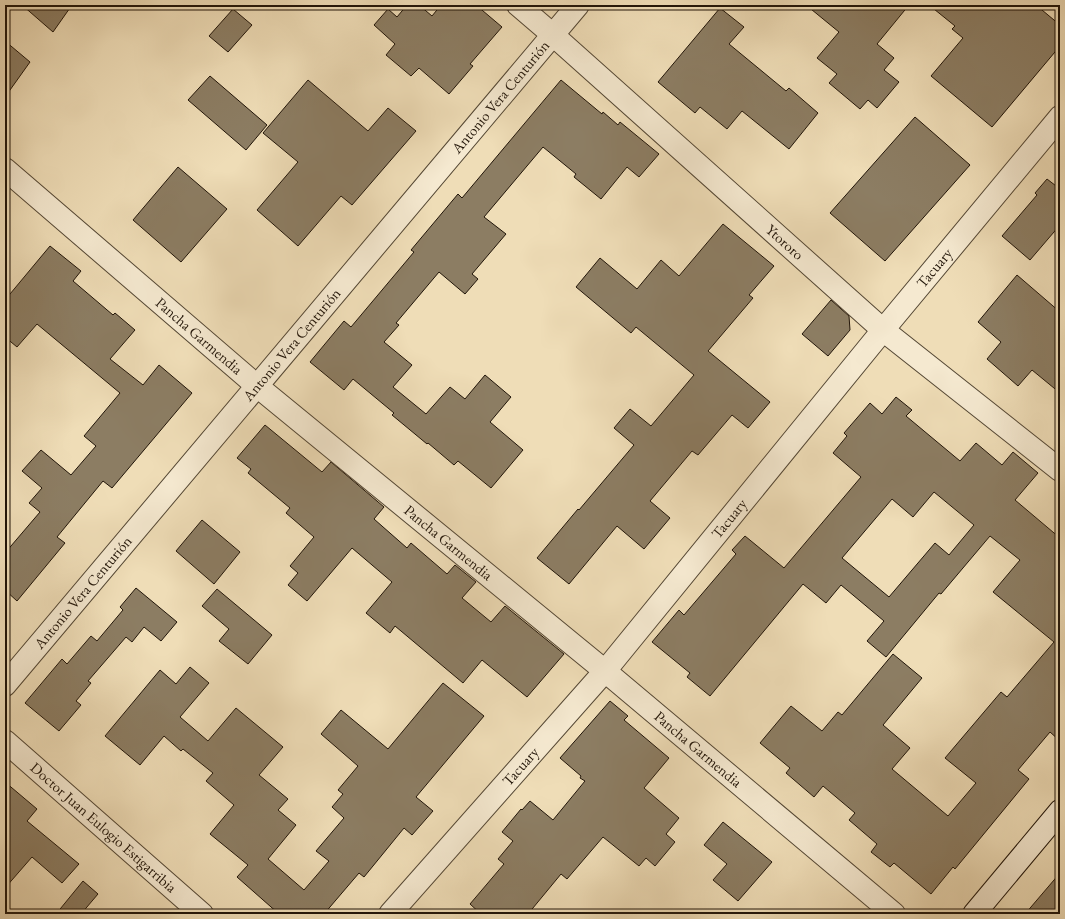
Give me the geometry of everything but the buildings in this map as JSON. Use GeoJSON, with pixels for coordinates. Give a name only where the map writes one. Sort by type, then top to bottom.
{"type":"FeatureCollection","features":[{"type":"Feature","properties":{"kind":"street","name":"Ytororo"},"geometry":{"type":"LineString","coordinates":[[518,5],[883,330],[1060,470]]}},
{"type":"Feature","properties":{"kind":"street","name":"Antonio Vera Centurión"},"geometry":{"type":"LineString","coordinates":[[5,685],[578,5]]}},
{"type":"Feature","properties":{"kind":"street","name":"Tacuary"},"geometry":{"type":"LineString","coordinates":[[390,914],[605,671],[883,330],[1060,117]]}},
{"type":"Feature","properties":{"kind":"street","name":"Pancha Garmendia"},"geometry":{"type":"LineString","coordinates":[[5,170],[257,386],[605,671],[894,914]]}},
{"type":"Feature","properties":{"kind":"street","name":"Doctor Juan Eulogio Estigarribia"},"geometry":{"type":"LineString","coordinates":[[5,741],[202,914]]}},
{"type":"Feature","properties":{"kind":"street"},"geometry":{"type":"LineString","coordinates":[[974,914],[1060,811]]}}]}
